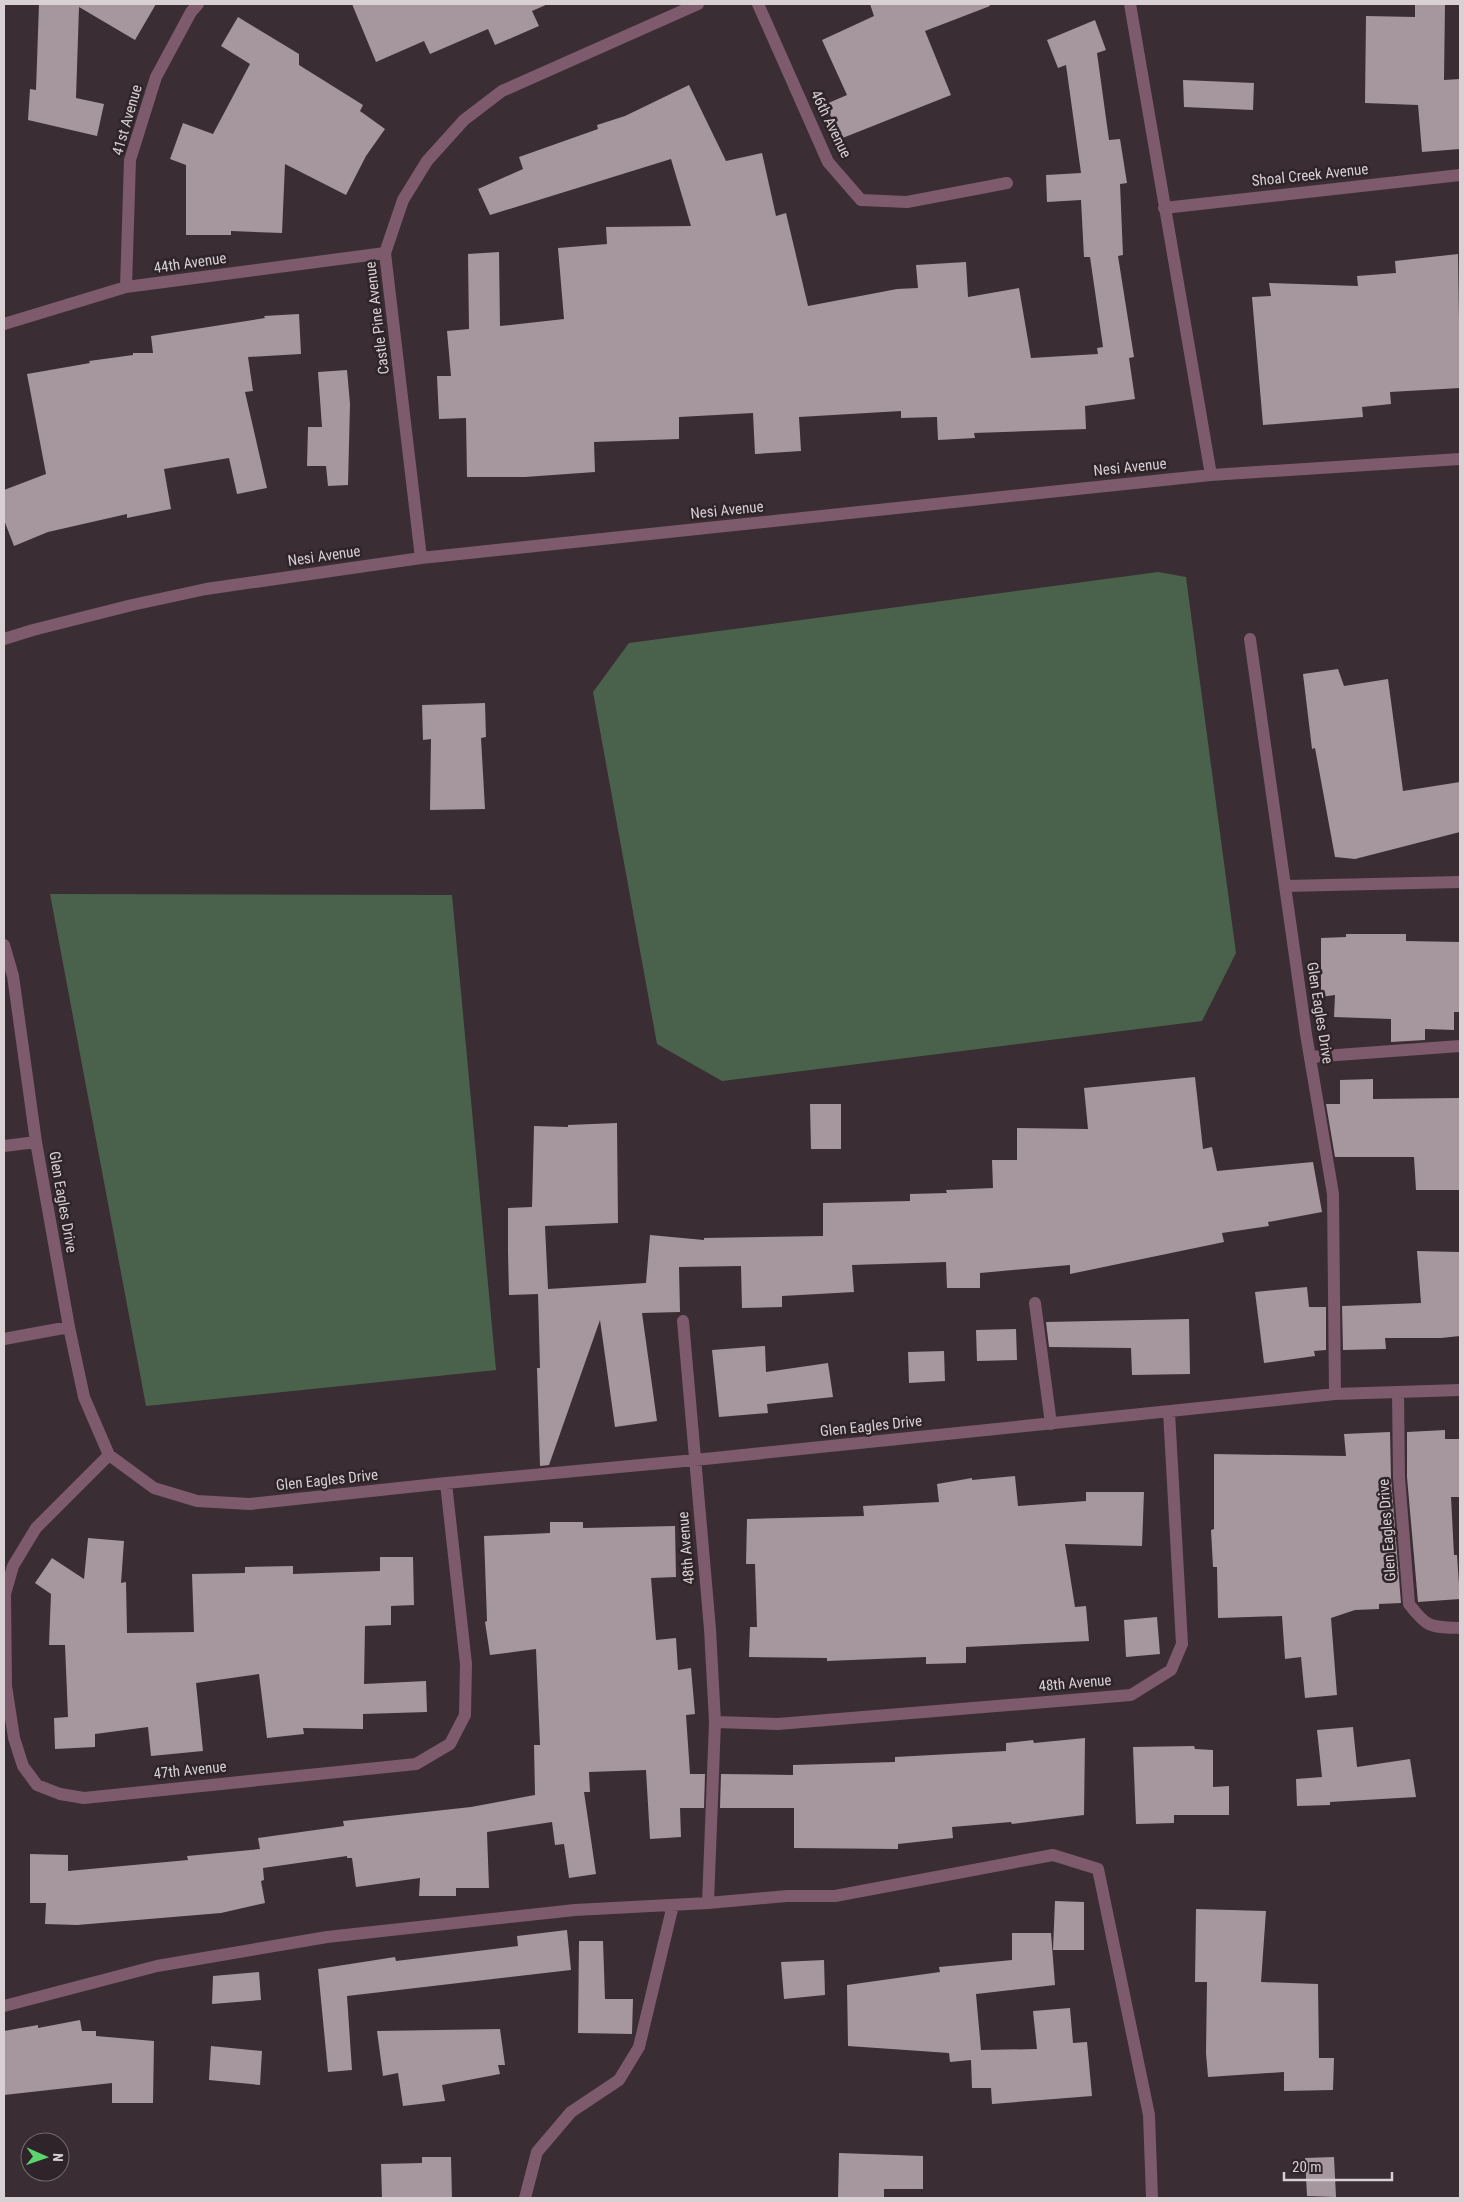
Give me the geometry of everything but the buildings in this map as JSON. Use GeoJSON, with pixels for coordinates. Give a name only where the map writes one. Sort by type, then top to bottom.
{"type":"FeatureCollection","features":[{"type":"Feature","properties":{"kind":"street","name":"41st Avenue"},"geometry":{"type":"LineString","coordinates":[[126,287],[130,160],[156,77],[191,12],[198,4]]}},
{"type":"Feature","properties":{"kind":"street","name":"Castle Pine Avenue"},"geometry":{"type":"LineString","coordinates":[[421,558],[385,253],[403,200],[427,161],[464,120],[502,91],[698,4]]}},
{"type":"Feature","properties":{"kind":"street","name":"46th Avenue"},"geometry":{"type":"LineString","coordinates":[[758,4],[828,162],[861,200],[907,202],[1007,183]]}},
{"type":"Feature","properties":{"kind":"street"},"geometry":{"type":"LineString","coordinates":[[1130,4],[1211,475]]}},
{"type":"Feature","properties":{"kind":"street","name":"Shoal Creek Avenue"},"geometry":{"type":"LineString","coordinates":[[1164,208],[1460,175]]}},
{"type":"Feature","properties":{"kind":"street","name":"44th Avenue"},"geometry":{"type":"LineString","coordinates":[[4,324],[126,287],[385,253]]}},
{"type":"Feature","properties":{"kind":"street","name":"Nesi Avenue"},"geometry":{"type":"LineString","coordinates":[[4,639],[32,630],[132,605],[206,589],[421,558],[1211,475],[1460,459]]}},
{"type":"Feature","properties":{"kind":"street","name":"Glen Eagles Drive"},"geometry":{"type":"LineString","coordinates":[[1250,639],[1310,1057],[1332,1194],[1334,1394]]}},
{"type":"Feature","properties":{"kind":"street"},"geometry":{"type":"LineString","coordinates":[[1285,886],[1460,882]]}},
{"type":"Feature","properties":{"kind":"street","name":"Glen Eagles Drive"},"geometry":{"type":"LineString","coordinates":[[4,945],[36,1142],[69,1327],[84,1398],[108,1455],[154,1488],[197,1501],[250,1504],[1334,1394],[1460,1390]]}},
{"type":"Feature","properties":{"kind":"street"},"geometry":{"type":"LineString","coordinates":[[1310,1057],[1460,1046]]}},
{"type":"Feature","properties":{"kind":"street","name":"Glen Eagles Drive"},"geometry":{"type":"LineString","coordinates":[[4,1146],[36,1142]]}},
{"type":"Feature","properties":{"kind":"street"},"geometry":{"type":"LineString","coordinates":[[1035,1303],[1052,1424]]}},
{"type":"Feature","properties":{"kind":"street"},"geometry":{"type":"LineString","coordinates":[[683,1321],[694,1460]]}},
{"type":"Feature","properties":{"kind":"street"},"geometry":{"type":"LineString","coordinates":[[4,1339],[69,1327]]}},
{"type":"Feature","properties":{"kind":"street","name":"Glen Eagles Drive"},"geometry":{"type":"LineString","coordinates":[[1398,1392],[1399,1477],[1409,1604],[1421,1621],[1437,1627],[1460,1628]]}},
{"type":"Feature","properties":{"kind":"street","name":"48th Avenue"},"geometry":{"type":"LineString","coordinates":[[715,1722],[778,1724],[1131,1695],[1171,1670],[1182,1644],[1169,1412]]}},
{"type":"Feature","properties":{"kind":"street","name":"47th Avenue"},"geometry":{"type":"LineString","coordinates":[[108,1455],[36,1528],[13,1566],[5,1594],[6,1686],[14,1738],[23,1766],[36,1785],[60,1794],[84,1798],[416,1764],[450,1744],[465,1715],[466,1664],[446,1483]]}},
{"type":"Feature","properties":{"kind":"street","name":"48th Avenue"},"geometry":{"type":"LineString","coordinates":[[694,1460],[710,1629],[715,1722],[708,1903]]}},
{"type":"Feature","properties":{"kind":"street"},"geometry":{"type":"LineString","coordinates":[[4,2006],[157,1966],[327,1937],[575,1910],[673,1906],[787,1896],[835,1896],[1053,1855],[1098,1869],[1149,2115],[1152,2198]]}},
{"type":"Feature","properties":{"kind":"street"},"geometry":{"type":"LineString","coordinates":[[525,2198],[538,2152],[570,2112],[619,2080],[639,2047],[673,1906]]}},
{"type":"Feature","properties":{"kind":"green space"},"geometry":{"type":"Polygon","coordinates":[[[1158,572],[1186,577],[1236,953],[1202,1021],[722,1081],[657,1044],[593,692],[629,643],[1158,572]]]}},
{"type":"Feature","properties":{"kind":"green space"},"geometry":{"type":"Polygon","coordinates":[[[50,894],[452,895],[496,1370],[146,1406],[50,894]]]}}]}
